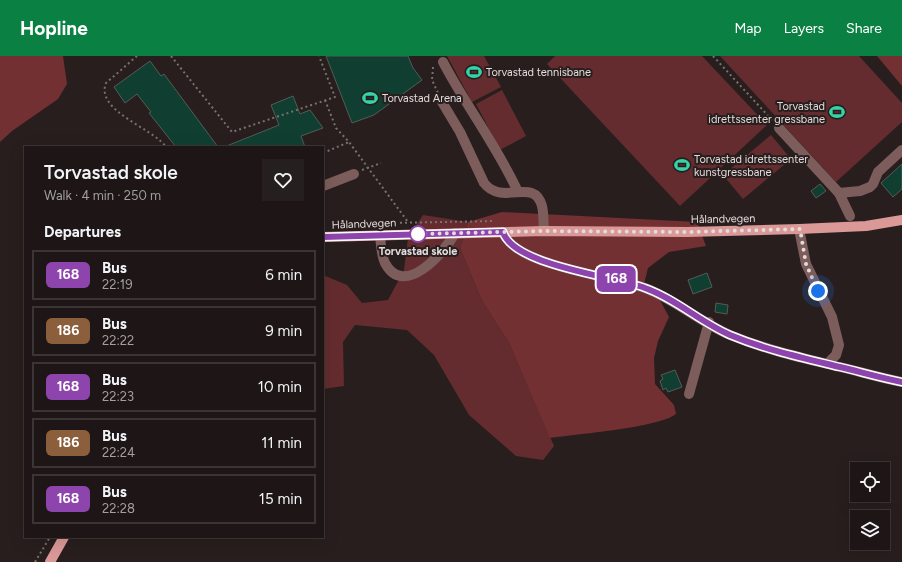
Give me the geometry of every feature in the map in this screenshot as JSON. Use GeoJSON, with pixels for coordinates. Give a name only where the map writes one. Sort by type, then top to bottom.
{"type":"FeatureCollection","features":[{"type":"Feature","properties":{"kind":"main road","name":"Hålandvegen"},"geometry":{"type":"LineString","coordinates":[[324,237],[544,231],[687,232],[800,229],[866,226],[902,220]]}},
{"type":"Feature","properties":{"kind":"main road"},"geometry":{"type":"LineString","coordinates":[[50,562],[63,538]]}},
{"type":"Feature","properties":{"kind":"street"},"geometry":{"type":"LineString","coordinates":[[438,63],[461,96],[509,173],[518,192]]}},
{"type":"Feature","properties":{"kind":"street"},"geometry":{"type":"LineString","coordinates":[[442,102],[486,186],[494,192],[502,194],[518,192],[533,194],[540,201],[542,207],[544,231]]}},
{"type":"Feature","properties":{"kind":"street"},"geometry":{"type":"LineString","coordinates":[[779,128],[839,193],[850,216]]}},
{"type":"Feature","properties":{"kind":"street"},"geometry":{"type":"LineString","coordinates":[[839,193],[860,191],[870,187],[873,184],[878,172],[902,150]]}},
{"type":"Feature","properties":{"kind":"street"},"geometry":{"type":"LineString","coordinates":[[324,186],[354,174]]}},
{"type":"Feature","properties":{"kind":"street"},"geometry":{"type":"LineString","coordinates":[[800,229],[806,264],[832,317],[839,345],[836,355],[827,364]]}},
{"type":"Feature","properties":{"kind":"street"},"geometry":{"type":"LineString","coordinates":[[503,232],[509,243],[522,253],[583,273],[612,278],[646,288],[677,303],[729,334],[762,347],[902,382]]}},
{"type":"Feature","properties":{"kind":"street"},"geometry":{"type":"LineString","coordinates":[[380,235],[385,264],[394,273],[405,276],[413,275],[421,271],[444,250],[455,234]]}},
{"type":"Feature","properties":{"kind":"street"},"geometry":{"type":"LineString","coordinates":[[688,394],[709,322]]}},
{"type":"Feature","properties":{"kind":"path"},"geometry":{"type":"LineString","coordinates":[[137,56],[112,76],[106,83],[104,88],[106,97],[115,110],[156,135],[165,146]]}},
{"type":"Feature","properties":{"kind":"path"},"geometry":{"type":"LineString","coordinates":[[171,56],[232,132],[335,97],[319,56]]}},
{"type":"Feature","properties":{"kind":"path"},"geometry":{"type":"LineString","coordinates":[[713,56],[779,128]]}},
{"type":"Feature","properties":{"kind":"path"},"geometry":{"type":"LineString","coordinates":[[438,63],[432,80],[442,102]]}},
{"type":"Feature","properties":{"kind":"path"},"geometry":{"type":"LineString","coordinates":[[324,100],[336,128],[349,142],[408,222]]}},
{"type":"Feature","properties":{"kind":"path"},"geometry":{"type":"LineString","coordinates":[[324,153],[349,142]]}},
{"type":"Feature","properties":{"kind":"path"},"geometry":{"type":"LineString","coordinates":[[367,167],[381,163]]}},
{"type":"Feature","properties":{"kind":"path"},"geometry":{"type":"LineString","coordinates":[[35,562],[49,538]]}},
{"type":"Feature","properties":{"kind":"shaded area"},"geometry":{"type":"Polygon","coordinates":[[[0,56],[63,56],[67,84],[58,99],[12,131],[0,142],[0,56]]]}},
{"type":"Feature","properties":{"kind":"shaded area","name":"Torvastad tennisbane"},"geometry":{"type":"Polygon","coordinates":[[[447,56],[484,56],[501,87],[472,102],[447,56]]]}},
{"type":"Feature","properties":{"kind":"shaded area","name":"Torvastad idrettssenter kunstgressbane"},"geometry":{"type":"Polygon","coordinates":[[[555,56],[702,56],[767,125],[680,206],[547,64],[555,56]]]}},
{"type":"Feature","properties":{"kind":"shaded area","name":"Torvastad idrettssenter gressbane"},"geometry":{"type":"Polygon","coordinates":[[[720,56],[859,56],[902,103],[902,122],[836,182],[720,56]]]}},
{"type":"Feature","properties":{"kind":"shaded area"},"geometry":{"type":"Polygon","coordinates":[[[877,56],[902,56],[902,86],[877,56]]]}},
{"type":"Feature","properties":{"kind":"shaded area"},"geometry":{"type":"Polygon","coordinates":[[[502,90],[526,136],[500,150],[476,104],[502,90]]]}},
{"type":"Feature","properties":{"kind":"shaded area"},"geometry":{"type":"Polygon","coordinates":[[[771,135],[791,159],[743,199],[723,175],[771,135]]]}},
{"type":"Feature","properties":{"kind":"shaded area"},"geometry":{"type":"Polygon","coordinates":[[[502,212],[697,222],[706,246],[669,252],[648,268],[644,284],[661,302],[669,317],[658,341],[654,358],[655,384],[674,405],[676,414],[666,419],[635,427],[550,438],[509,343],[482,301],[460,248],[468,222],[502,212]]]}},
{"type":"Feature","properties":{"kind":"shaded area"},"geometry":{"type":"Polygon","coordinates":[[[423,215],[468,222],[460,248],[482,301],[509,343],[554,446],[543,460],[516,456],[469,415],[434,355],[407,330],[355,325],[343,342],[344,386],[324,389],[324,275],[347,285],[362,303],[388,300],[404,270],[408,238],[423,215]]]}},
{"type":"Feature","properties":{"kind":"building","name":"Torvastad Arena"},"geometry":{"type":"Polygon","coordinates":[[[326,56],[408,56],[413,68],[422,80],[374,115],[352,123],[326,56]]]}},
{"type":"Feature","properties":{"kind":"building"},"geometry":{"type":"Polygon","coordinates":[[[150,61],[161,76],[164,74],[217,146],[175,146],[149,113],[151,112],[137,94],[125,103],[114,87],[150,61]]]}},
{"type":"Feature","properties":{"kind":"building"},"geometry":{"type":"Polygon","coordinates":[[[293,96],[300,114],[310,110],[323,128],[301,136],[305,146],[226,146],[279,125],[271,105],[293,96]]]}},
{"type":"Feature","properties":{"kind":"building"},"geometry":{"type":"Polygon","coordinates":[[[902,164],[902,189],[893,197],[881,183],[902,164]]]}},
{"type":"Feature","properties":{"kind":"building"},"geometry":{"type":"Polygon","coordinates":[[[820,184],[826,191],[816,198],[811,191],[820,184]]]}},
{"type":"Feature","properties":{"kind":"building"},"geometry":{"type":"Polygon","coordinates":[[[707,273],[712,287],[693,294],[688,280],[707,273]]]}},
{"type":"Feature","properties":{"kind":"building"},"geometry":{"type":"Polygon","coordinates":[[[716,303],[728,305],[727,314],[715,312],[716,303]]]}},
{"type":"Feature","properties":{"kind":"building"},"geometry":{"type":"Polygon","coordinates":[[[675,370],[682,387],[668,392],[666,388],[663,390],[660,381],[663,379],[661,375],[675,370]]]}},
{"type":"Feature","properties":{"kind":"bus line","name":"168"},"geometry":{"type":"LineString","coordinates":[[324,237],[503,232],[503,235],[509,243],[522,253],[583,273],[612,278],[646,288],[677,303],[722,331],[762,347],[793,356],[902,382]]}},
{"type":"Feature","properties":{"kind":"place","name":"Torvastad tennisbane"},"geometry":{"type":"Point","coordinates":[474,72]}},
{"type":"Feature","properties":{"kind":"place","name":"Torvastad Arena"},"geometry":{"type":"Point","coordinates":[370,98]}},
{"type":"Feature","properties":{"kind":"place","name":"Torvastad idrettssenter gressbane"},"geometry":{"type":"Point","coordinates":[837,112]}},
{"type":"Feature","properties":{"kind":"place","name":"Torvastad idrettssenter kunstgressbane"},"geometry":{"type":"Point","coordinates":[682,165]}},
{"type":"Feature","properties":{"kind":"place","name":"Torvastad skole"},"geometry":{"type":"Point","coordinates":[418,234]}},
{"type":"Feature","properties":{"kind":"route"},"geometry":{"type":"LineString","coordinates":[[418,234],[544,231],[687,232],[800,229],[806,264],[818,291]]}}]}
